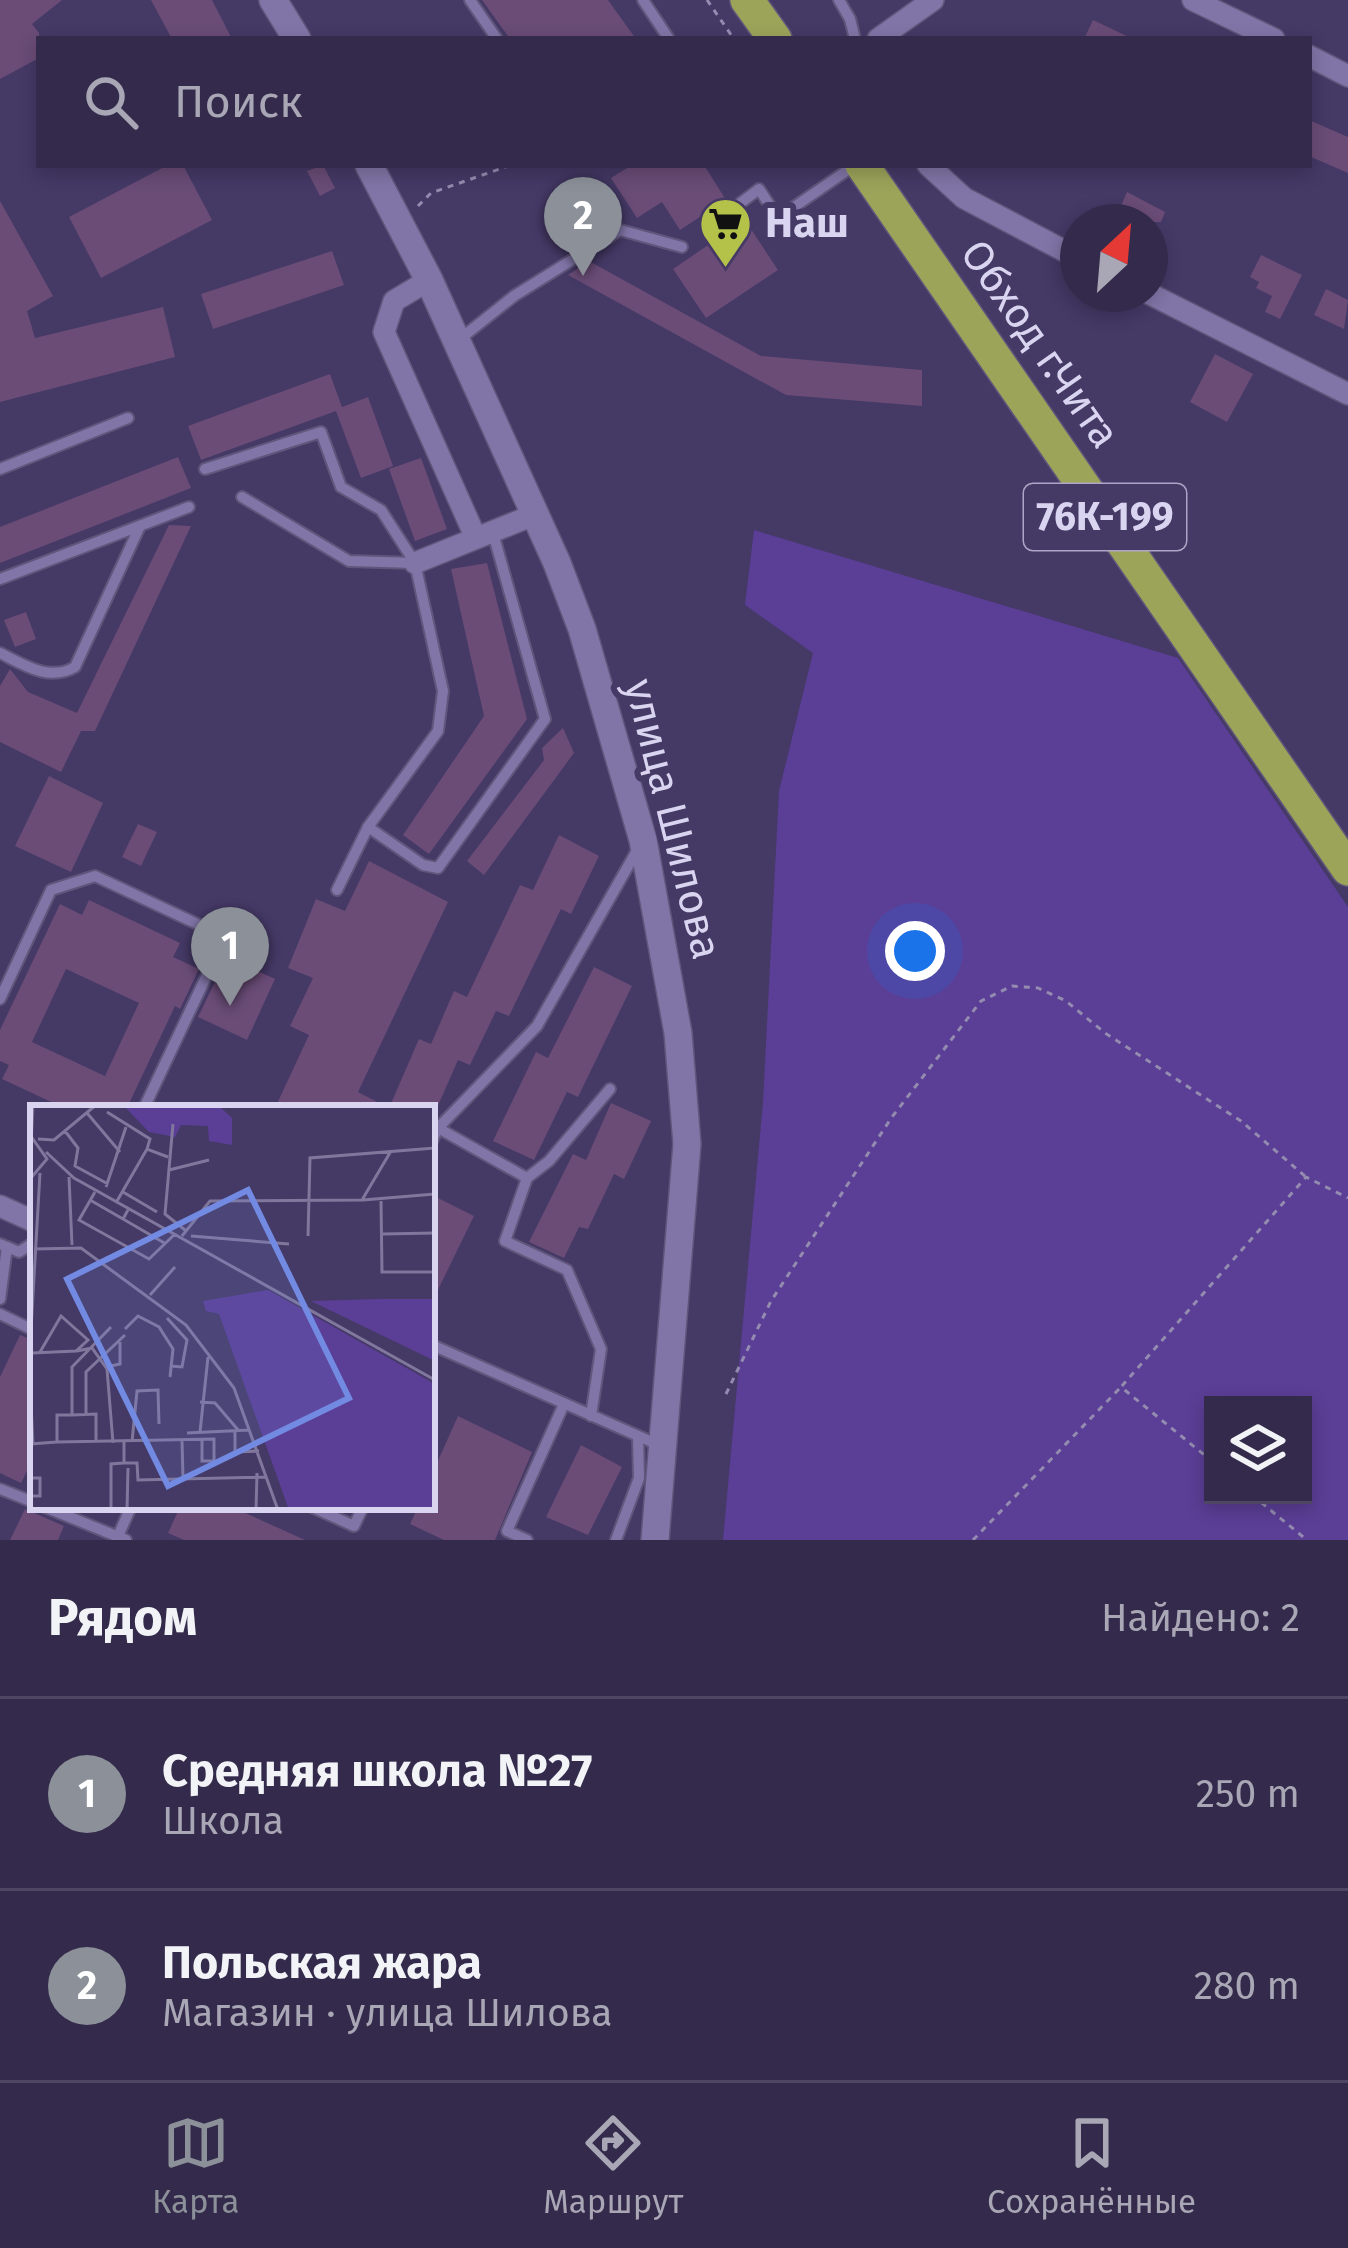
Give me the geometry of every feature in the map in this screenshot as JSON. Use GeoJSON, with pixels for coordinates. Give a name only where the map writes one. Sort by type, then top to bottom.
{"type":"FeatureCollection","features":[{"type":"Feature","properties":{"kind":"highway"},"geometry":{"type":"LineString","coordinates":[[747,0],[773,36]]}},
{"type":"Feature","properties":{"kind":"highway","name":"Обход г.Чита"},"geometry":{"type":"LineString","coordinates":[[861,168],[1348,869]]}},
{"type":"Feature","properties":{"kind":"main road"},"geometry":{"type":"LineString","coordinates":[[273,0],[295,36]]}},
{"type":"Feature","properties":{"kind":"main road","name":"улица Шилова"},"geometry":{"type":"LineString","coordinates":[[371,168],[429,280],[536,514],[582,629],[643,840],[678,1033],[687,1144],[651,1442],[656,1540]]}},
{"type":"Feature","properties":{"kind":"street"},"geometry":{"type":"LineString","coordinates":[[882,36],[933,0]]}},
{"type":"Feature","properties":{"kind":"street"},"geometry":{"type":"LineString","coordinates":[[1193,0],[1268,36]]}},
{"type":"Feature","properties":{"kind":"street"},"geometry":{"type":"LineString","coordinates":[[1312,58],[1348,76]]}},
{"type":"Feature","properties":{"kind":"street"},"geometry":{"type":"LineString","coordinates":[[931,168],[964,198],[1060,248]]}},
{"type":"Feature","properties":{"kind":"street"},"geometry":{"type":"LineString","coordinates":[[429,280],[394,301],[385,332],[483,532]]}},
{"type":"Feature","properties":{"kind":"street"},"geometry":{"type":"LineString","coordinates":[[1168,303],[1348,394]]}},
{"type":"Feature","properties":{"kind":"street"},"geometry":{"type":"LineString","coordinates":[[416,563],[536,514]]}},
{"type":"Feature","properties":{"kind":"street"},"geometry":{"type":"LineString","coordinates":[[0,1206],[30,1220]]}},
{"type":"Feature","properties":{"kind":"lane"},"geometry":{"type":"LineString","coordinates":[[470,0],[495,36]]}},
{"type":"Feature","properties":{"kind":"lane"},"geometry":{"type":"LineString","coordinates":[[643,0],[667,36]]}},
{"type":"Feature","properties":{"kind":"lane"},"geometry":{"type":"LineString","coordinates":[[839,0],[854,36]]}},
{"type":"Feature","properties":{"kind":"lane"},"geometry":{"type":"LineString","coordinates":[[710,226],[759,189],[778,218],[854,168]]}},
{"type":"Feature","properties":{"kind":"lane"},"geometry":{"type":"LineString","coordinates":[[458,341],[514,296],[620,230],[682,247]]}},
{"type":"Feature","properties":{"kind":"lane"},"geometry":{"type":"LineString","coordinates":[[0,469],[128,418]]}},
{"type":"Feature","properties":{"kind":"lane"},"geometry":{"type":"LineString","coordinates":[[206,470],[321,432],[340,487],[381,510],[416,563],[443,692],[437,731],[368,827],[337,890]]}},
{"type":"Feature","properties":{"kind":"lane"},"geometry":{"type":"LineString","coordinates":[[242,497],[349,561],[416,563]]}},
{"type":"Feature","properties":{"kind":"lane"},"geometry":{"type":"LineString","coordinates":[[0,579],[189,507]]}},
{"type":"Feature","properties":{"kind":"lane"},"geometry":{"type":"LineString","coordinates":[[0,653],[37,671],[62,675],[75,668],[140,526]]}},
{"type":"Feature","properties":{"kind":"lane"},"geometry":{"type":"LineString","coordinates":[[368,827],[423,865],[438,868],[544,719],[483,532]]}},
{"type":"Feature","properties":{"kind":"lane"},"geometry":{"type":"LineString","coordinates":[[435,1135],[537,1026],[643,840]]}},
{"type":"Feature","properties":{"kind":"lane"},"geometry":{"type":"LineString","coordinates":[[0,999],[51,890],[95,876],[225,937],[145,1105]]}},
{"type":"Feature","properties":{"kind":"lane"},"geometry":{"type":"LineString","coordinates":[[591,1416],[601,1349],[567,1270],[505,1241],[527,1178],[549,1161],[610,1089]]}},
{"type":"Feature","properties":{"kind":"lane"},"geometry":{"type":"LineString","coordinates":[[438,1128],[527,1178]]}},
{"type":"Feature","properties":{"kind":"lane"},"geometry":{"type":"LineString","coordinates":[[0,1299],[4,1245]]}},
{"type":"Feature","properties":{"kind":"lane"},"geometry":{"type":"LineString","coordinates":[[0,1314],[30,1329]]}},
{"type":"Feature","properties":{"kind":"lane"},"geometry":{"type":"LineString","coordinates":[[435,1346],[651,1442],[616,1540]]}},
{"type":"Feature","properties":{"kind":"lane"},"geometry":{"type":"LineString","coordinates":[[527,1540],[507,1531],[564,1404]]}},
{"type":"Feature","properties":{"kind":"lane"},"geometry":{"type":"LineString","coordinates":[[0,1490],[30,1498]]}},
{"type":"Feature","properties":{"kind":"lane"},"geometry":{"type":"LineString","coordinates":[[51,1510],[96,1534],[122,1538]]}},
{"type":"Feature","properties":{"kind":"lane"},"geometry":{"type":"LineString","coordinates":[[319,1510],[354,1526],[362,1510]]}},
{"type":"Feature","properties":{"kind":"path"},"geometry":{"type":"LineString","coordinates":[[707,0],[732,36]]}},
{"type":"Feature","properties":{"kind":"path"},"geometry":{"type":"LineString","coordinates":[[416,214],[431,194],[504,168]]}},
{"type":"Feature","properties":{"kind":"path"},"geometry":{"type":"LineString","coordinates":[[726,1394],[771,1301],[892,1117],[981,1001],[1012,986],[1037,988],[1066,1001],[1106,1033],[1241,1121],[1306,1177],[1348,1198]]}},
{"type":"Feature","properties":{"kind":"path"},"geometry":{"type":"LineString","coordinates":[[973,1540],[1121,1387],[1306,1177]]}},
{"type":"Feature","properties":{"kind":"path"},"geometry":{"type":"LineString","coordinates":[[1121,1387],[1204,1455]]}},
{"type":"Feature","properties":{"kind":"path"},"geometry":{"type":"LineString","coordinates":[[1263,1504],[1306,1540]]}},
{"type":"Feature","properties":{"kind":"shaded area"},"geometry":{"type":"Polygon","coordinates":[[[754,530],[1178,658],[1348,907],[1348,1540],[723,1540],[763,1102],[779,791],[813,653],[745,605],[754,530]]]}},
{"type":"Feature","properties":{"kind":"building"},"geometry":{"type":"Polygon","coordinates":[[[0,0],[62,0],[32,24],[39,33],[36,60],[0,79],[0,0]]]}},
{"type":"Feature","properties":{"kind":"building"},"geometry":{"type":"Polygon","coordinates":[[[151,0],[212,0],[230,36],[170,36],[151,0]]]}},
{"type":"Feature","properties":{"kind":"building"},"geometry":{"type":"Polygon","coordinates":[[[482,0],[608,0],[634,36],[508,36],[482,0]]]}},
{"type":"Feature","properties":{"kind":"building"},"geometry":{"type":"Polygon","coordinates":[[[1093,20],[1127,36],[1085,36],[1093,20]]]}},
{"type":"Feature","properties":{"kind":"building"},"geometry":{"type":"Polygon","coordinates":[[[1312,121],[1348,137],[1348,173],[1312,157],[1312,121]]]}},
{"type":"Feature","properties":{"kind":"building"},"geometry":{"type":"Polygon","coordinates":[[[162,168],[185,168],[212,220],[101,278],[69,217],[162,168]]]}},
{"type":"Feature","properties":{"kind":"building"},"geometry":{"type":"Polygon","coordinates":[[[325,168],[335,188],[320,196],[307,171],[325,168]]]}},
{"type":"Feature","properties":{"kind":"building"},"geometry":{"type":"Polygon","coordinates":[[[627,168],[706,168],[726,200],[680,230],[662,202],[637,218],[611,178],[627,168]]]}},
{"type":"Feature","properties":{"kind":"building"},"geometry":{"type":"Polygon","coordinates":[[[1127,192],[1150,204],[1122,204],[1127,192]]]}},
{"type":"Feature","properties":{"kind":"building"},"geometry":{"type":"Polygon","coordinates":[[[0,201],[53,296],[27,311],[35,338],[163,307],[175,357],[0,402],[0,201]]]}},
{"type":"Feature","properties":{"kind":"building","name":"Наш"},"geometry":{"type":"Polygon","coordinates":[[[745,220],[778,270],[706,318],[673,269],[745,220]]]}},
{"type":"Feature","properties":{"kind":"building"},"geometry":{"type":"Polygon","coordinates":[[[332,251],[344,285],[213,329],[201,294],[332,251]]]}},
{"type":"Feature","properties":{"kind":"building"},"geometry":{"type":"Polygon","coordinates":[[[1261,255],[1302,275],[1280,319],[1265,312],[1272,296],[1256,288],[1259,282],[1250,277],[1261,255]]]}},
{"type":"Feature","properties":{"kind":"building"},"geometry":{"type":"Polygon","coordinates":[[[589,261],[761,356],[922,370],[922,406],[786,395],[568,275],[589,261]]]}},
{"type":"Feature","properties":{"kind":"building"},"geometry":{"type":"Polygon","coordinates":[[[1326,289],[1348,300],[1344,329],[1314,315],[1326,289]]]}},
{"type":"Feature","properties":{"kind":"building"},"geometry":{"type":"Polygon","coordinates":[[[1215,354],[1253,374],[1227,422],[1190,402],[1215,354]]]}},
{"type":"Feature","properties":{"kind":"building"},"geometry":{"type":"Polygon","coordinates":[[[330,374],[342,407],[368,397],[393,466],[361,478],[336,411],[201,460],[188,426],[330,374]]]}},
{"type":"Feature","properties":{"kind":"building"},"geometry":{"type":"Polygon","coordinates":[[[178,457],[191,488],[0,563],[0,527],[178,457]]]}},
{"type":"Feature","properties":{"kind":"building"},"geometry":{"type":"Polygon","coordinates":[[[421,458],[447,529],[415,541],[389,469],[421,458]]]}},
{"type":"Feature","properties":{"kind":"building"},"geometry":{"type":"Polygon","coordinates":[[[169,525],[191,526],[95,731],[81,731],[61,772],[0,742],[0,686],[10,669],[28,692],[77,713],[169,525]]]}},
{"type":"Feature","properties":{"kind":"building"},"geometry":{"type":"Polygon","coordinates":[[[487,563],[527,719],[429,854],[403,835],[484,716],[451,569],[487,563]]]}},
{"type":"Feature","properties":{"kind":"building"},"geometry":{"type":"Polygon","coordinates":[[[26,612],[36,639],[15,647],[4,620],[26,612]]]}},
{"type":"Feature","properties":{"kind":"building"},"geometry":{"type":"Polygon","coordinates":[[[563,728],[574,753],[484,875],[467,861],[544,760],[542,748],[563,728]]]}},
{"type":"Feature","properties":{"kind":"building"},"geometry":{"type":"Polygon","coordinates":[[[49,776],[103,803],[71,872],[15,846],[49,776]]]}},
{"type":"Feature","properties":{"kind":"building"},"geometry":{"type":"Polygon","coordinates":[[[138,824],[157,832],[141,866],[122,857],[138,824]]]}},
{"type":"Feature","properties":{"kind":"building"},"geometry":{"type":"Polygon","coordinates":[[[559,835],[599,856],[571,914],[561,909],[509,1016],[496,1011],[470,1065],[458,1060],[437,1108],[390,1105],[419,1039],[431,1044],[454,991],[467,997],[520,885],[533,890],[559,835]]]}},
{"type":"Feature","properties":{"kind":"building"},"geometry":{"type":"Polygon","coordinates":[[[369,861],[448,902],[358,1092],[383,1105],[276,1105],[309,1035],[290,1026],[313,978],[288,968],[316,899],[345,911],[369,861]]]}},
{"type":"Feature","properties":{"kind":"building"},"geometry":{"type":"Polygon","coordinates":[[[89,900],[180,943],[173,957],[199,969],[180,1009],[175,1006],[128,1105],[58,1105],[2,1079],[9,1065],[0,1061],[0,1030],[60,904],[82,915],[89,900]],[[66,969],[32,1042],[105,1076],[139,1003],[66,969]]]}},
{"type":"Feature","properties":{"kind":"building"},"geometry":{"type":"Polygon","coordinates":[[[227,957],[275,979],[247,1040],[198,1017],[227,957]]]}},
{"type":"Feature","properties":{"kind":"building"},"geometry":{"type":"Polygon","coordinates":[[[594,967],[632,986],[578,1097],[567,1092],[534,1160],[493,1141],[536,1052],[548,1058],[594,967]]]}},
{"type":"Feature","properties":{"kind":"building"},"geometry":{"type":"Polygon","coordinates":[[[611,1103],[651,1121],[624,1179],[614,1174],[588,1229],[579,1227],[564,1258],[529,1242],[573,1154],[586,1160],[611,1103]]]}},
{"type":"Feature","properties":{"kind":"building"},"geometry":{"type":"Polygon","coordinates":[[[435,1196],[474,1216],[435,1296],[435,1196]]]}},
{"type":"Feature","properties":{"kind":"building"},"geometry":{"type":"Polygon","coordinates":[[[20,1335],[30,1339],[30,1465],[21,1483],[0,1473],[0,1377],[20,1335]]]}},
{"type":"Feature","properties":{"kind":"building"},"geometry":{"type":"Polygon","coordinates":[[[458,1416],[532,1452],[495,1540],[444,1540],[410,1524],[417,1510],[435,1510],[435,1467],[458,1416]]]}},
{"type":"Feature","properties":{"kind":"building"},"geometry":{"type":"Polygon","coordinates":[[[581,1445],[622,1467],[588,1535],[546,1517],[581,1445]]]}},
{"type":"Feature","properties":{"kind":"building"},"geometry":{"type":"Polygon","coordinates":[[[25,1509],[64,1526],[58,1540],[10,1540],[25,1509]]]}},
{"type":"Feature","properties":{"kind":"building"},"geometry":{"type":"Polygon","coordinates":[[[179,1510],[239,1510],[305,1540],[184,1540],[168,1533],[179,1510]]]}},
{"type":"Feature","properties":{"kind":"place","name":"Наш"},"geometry":{"type":"Point","coordinates":[726,269]}},
{"type":"Feature","properties":{"kind":"place","name":"Польская жара"},"geometry":{"type":"Point","coordinates":[583,276]}},
{"type":"Feature","properties":{"kind":"place","name":"Средняя школа №27"},"geometry":{"type":"Point","coordinates":[230,1006]}}]}
